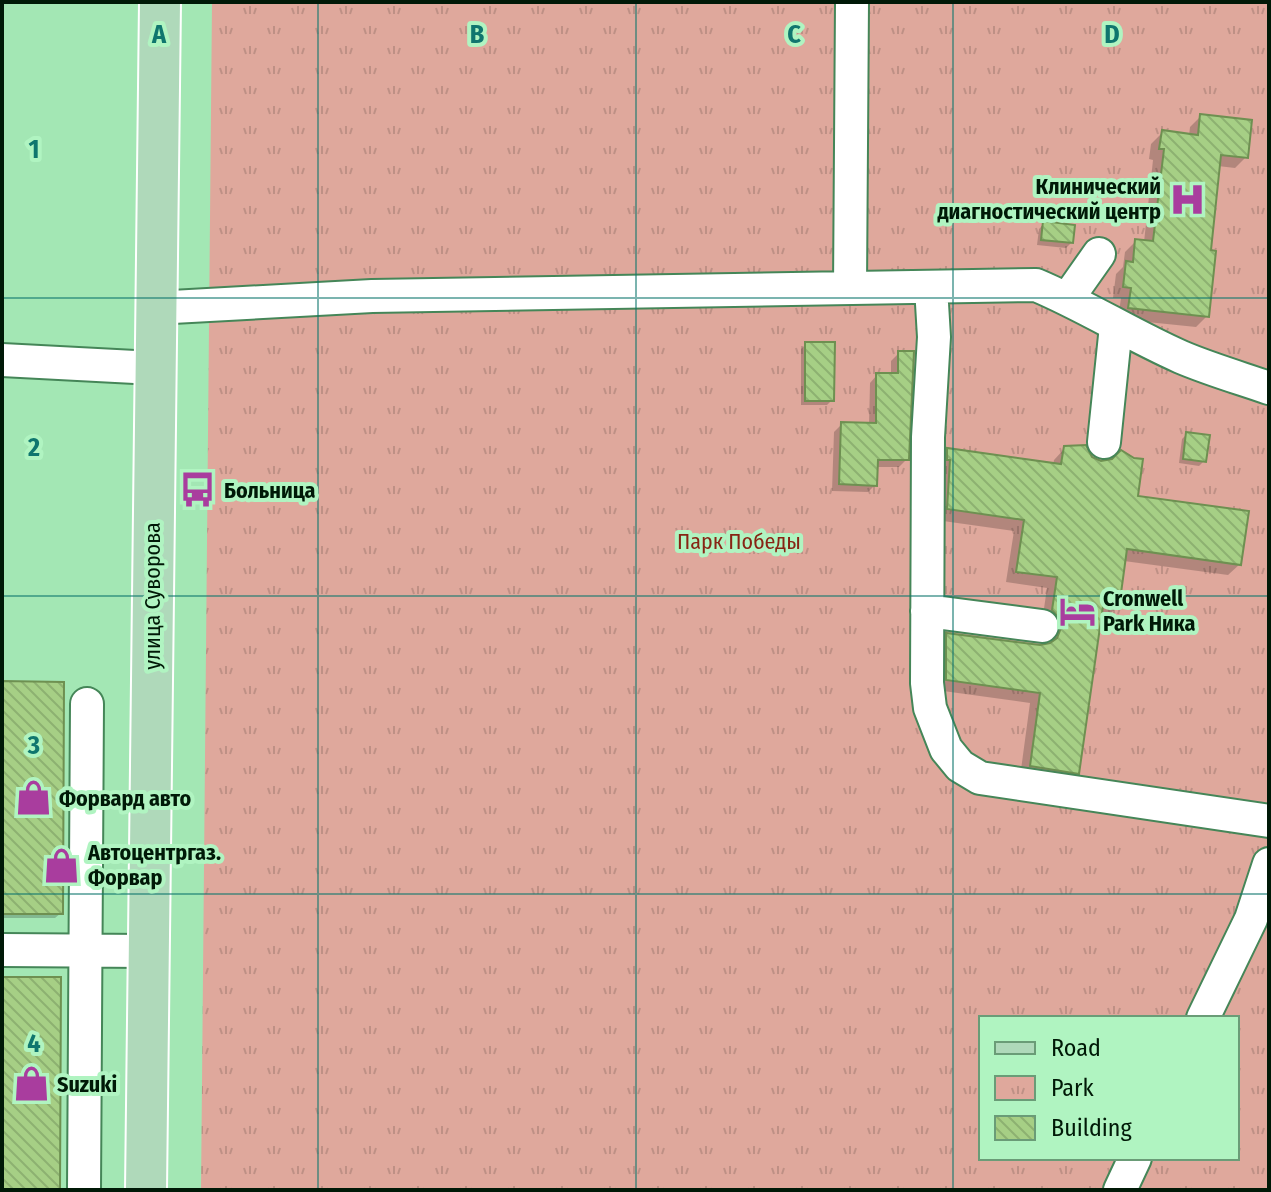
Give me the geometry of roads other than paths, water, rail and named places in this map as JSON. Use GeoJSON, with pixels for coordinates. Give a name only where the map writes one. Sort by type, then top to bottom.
{"type":"FeatureCollection","features":[{"type":"Feature","properties":{"kind":"main road","name":"улица Суворова"},"geometry":{"type":"LineString","coordinates":[[146,1190],[160,2]]}},
{"type":"Feature","properties":{"kind":"lane"},"geometry":{"type":"LineString","coordinates":[[850,288],[852,2]]}},
{"type":"Feature","properties":{"kind":"lane"},"geometry":{"type":"LineString","coordinates":[[1068,298],[1099,254]]}},
{"type":"Feature","properties":{"kind":"lane"},"geometry":{"type":"LineString","coordinates":[[154,308],[372,296],[1036,285],[1068,298],[1116,326],[1183,358],[1269,388]]}},
{"type":"Feature","properties":{"kind":"lane"},"geometry":{"type":"LineString","coordinates":[[931,287],[934,337],[928,437],[926,665],[930,708],[946,749],[960,766],[980,778],[1269,821]]}},
{"type":"Feature","properties":{"kind":"lane"},"geometry":{"type":"LineString","coordinates":[[1104,442],[1116,326]]}},
{"type":"Feature","properties":{"kind":"lane"},"geometry":{"type":"LineString","coordinates":[[2,360],[154,368]]}},
{"type":"Feature","properties":{"kind":"lane"},"geometry":{"type":"LineString","coordinates":[[927,611],[1042,626]]}},
{"type":"Feature","properties":{"kind":"lane"},"geometry":{"type":"LineString","coordinates":[[84,1190],[87,704]]}},
{"type":"Feature","properties":{"kind":"lane"},"geometry":{"type":"LineString","coordinates":[[1204,1016],[1251,919],[1269,864]]}},
{"type":"Feature","properties":{"kind":"lane"},"geometry":{"type":"LineString","coordinates":[[2,950],[147,951]]}},
{"type":"Feature","properties":{"kind":"lane"},"geometry":{"type":"LineString","coordinates":[[1120,1190],[1134,1160]]}},
{"type":"Feature","properties":{"kind":"place","name":"Клинический диагностический центр"},"geometry":{"type":"Point","coordinates":[1187,199]}},
{"type":"Feature","properties":{"kind":"place","name":"Больница"},"geometry":{"type":"Point","coordinates":[198,490]}},
{"type":"Feature","properties":{"kind":"place","name":"Cronwell Park Ника"},"geometry":{"type":"Point","coordinates":[1077,611]}},
{"type":"Feature","properties":{"kind":"place","name":"Форвард авто"},"geometry":{"type":"Point","coordinates":[33,798]}},
{"type":"Feature","properties":{"kind":"place","name":"Автоцентргаз. Форвар"},"geometry":{"type":"Point","coordinates":[62,865]}},
{"type":"Feature","properties":{"kind":"place","name":"Suzuki"},"geometry":{"type":"Point","coordinates":[31,1084]}},
{"type":"Feature","properties":{"kind":"park label","name":"Парк Победы"},"geometry":{"type":"Point","coordinates":[739,541]}}]}
